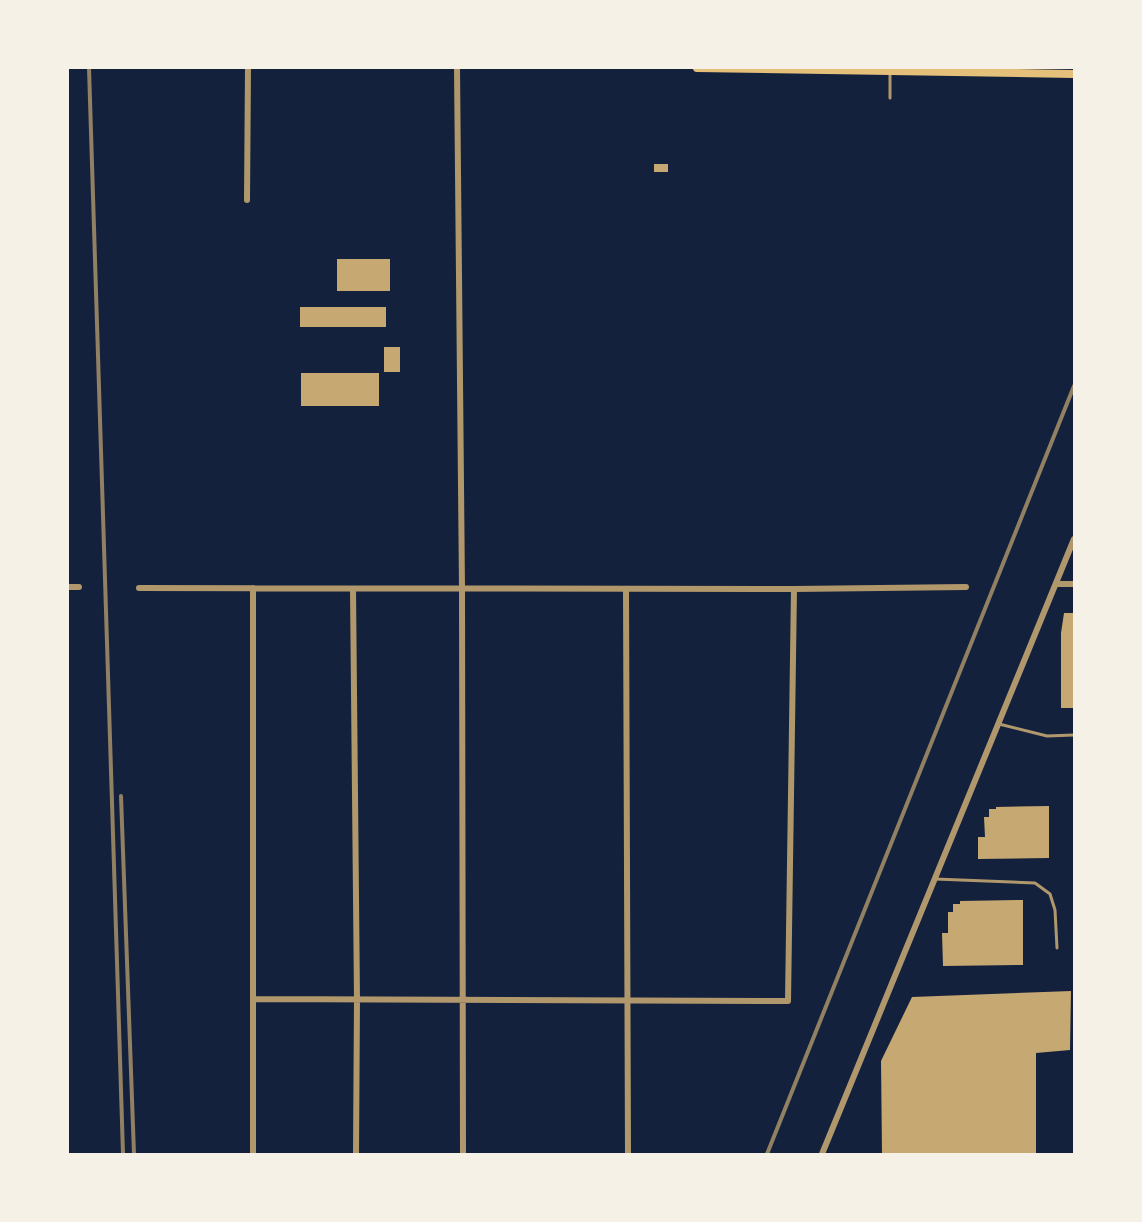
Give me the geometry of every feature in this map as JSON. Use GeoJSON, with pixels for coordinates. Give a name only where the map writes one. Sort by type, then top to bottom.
{"type":"FeatureCollection","features":[{"type":"Feature","properties":{"kind":"main road"},"geometry":{"type":"LineString","coordinates":[[697,68],[890,69],[1074,74]]}},
{"type":"Feature","properties":{"kind":"street"},"geometry":{"type":"LineString","coordinates":[[247,200],[249,68]]}},
{"type":"Feature","properties":{"kind":"street"},"geometry":{"type":"LineString","coordinates":[[457,68],[462,588],[463,1155]]}},
{"type":"Feature","properties":{"kind":"street"},"geometry":{"type":"LineString","coordinates":[[822,1155],[1074,538]]}},
{"type":"Feature","properties":{"kind":"street"},"geometry":{"type":"LineString","coordinates":[[1057,584],[1074,585]]}},
{"type":"Feature","properties":{"kind":"street"},"geometry":{"type":"LineString","coordinates":[[68,587],[79,587]]}},
{"type":"Feature","properties":{"kind":"street"},"geometry":{"type":"LineString","coordinates":[[139,588],[966,587]]}},
{"type":"Feature","properties":{"kind":"street"},"geometry":{"type":"LineString","coordinates":[[254,588],[254,1155]]}},
{"type":"Feature","properties":{"kind":"street"},"geometry":{"type":"LineString","coordinates":[[353,588],[357,999],[356,1155]]}},
{"type":"Feature","properties":{"kind":"street"},"geometry":{"type":"LineString","coordinates":[[626,589],[628,1155]]}},
{"type":"Feature","properties":{"kind":"street"},"geometry":{"type":"LineString","coordinates":[[254,999],[788,1001],[794,589]]}},
{"type":"Feature","properties":{"kind":"lane"},"geometry":{"type":"LineString","coordinates":[[890,69],[890,98]]}},
{"type":"Feature","properties":{"kind":"lane"},"geometry":{"type":"LineString","coordinates":[[999,724],[1047,736],[1074,735]]}},
{"type":"Feature","properties":{"kind":"lane"},"geometry":{"type":"LineString","coordinates":[[935,879],[1035,883],[1050,894],[1055,910],[1057,948]]}},
{"type":"Feature","properties":{"kind":"building"},"geometry":{"type":"Polygon","coordinates":[[[654,164],[668,164],[668,172],[654,172],[654,164]]]}},
{"type":"Feature","properties":{"kind":"building"},"geometry":{"type":"Polygon","coordinates":[[[337,259],[390,259],[390,291],[337,291],[337,259]]]}},
{"type":"Feature","properties":{"kind":"building"},"geometry":{"type":"Polygon","coordinates":[[[300,307],[386,307],[386,327],[300,327],[300,307]]]}},
{"type":"Feature","properties":{"kind":"building"},"geometry":{"type":"Polygon","coordinates":[[[384,347],[400,347],[400,372],[384,372],[384,347]]]}},
{"type":"Feature","properties":{"kind":"building"},"geometry":{"type":"Polygon","coordinates":[[[301,373],[379,373],[379,406],[301,406],[301,373]]]}},
{"type":"Feature","properties":{"kind":"building"},"geometry":{"type":"Polygon","coordinates":[[[1064,613],[1074,613],[1074,708],[1061,708],[1061,633],[1064,613]]]}},
{"type":"Feature","properties":{"kind":"building"},"geometry":{"type":"Polygon","coordinates":[[[1049,806],[1049,858],[978,859],[978,837],[985,837],[984,817],[989,817],[989,809],[1049,806]]]}},
{"type":"Feature","properties":{"kind":"building"},"geometry":{"type":"Polygon","coordinates":[[[1023,900],[1023,965],[943,966],[942,933],[948,933],[948,912],[953,912],[953,904],[960,904],[960,901],[1023,900]]]}},
{"type":"Feature","properties":{"kind":"building"},"geometry":{"type":"Polygon","coordinates":[[[1071,991],[1070,1050],[1036,1053],[1036,1154],[882,1154],[881,1061],[912,997],[1071,991]]]}},
{"type":"Feature","properties":{"kind":"railway"},"geometry":{"type":"LineString","coordinates":[[89,68],[123,1154]]}},
{"type":"Feature","properties":{"kind":"railway"},"geometry":{"type":"LineString","coordinates":[[767,1154],[1074,386]]}},
{"type":"Feature","properties":{"kind":"railway"},"geometry":{"type":"LineString","coordinates":[[121,796],[134,1154]]}}]}
